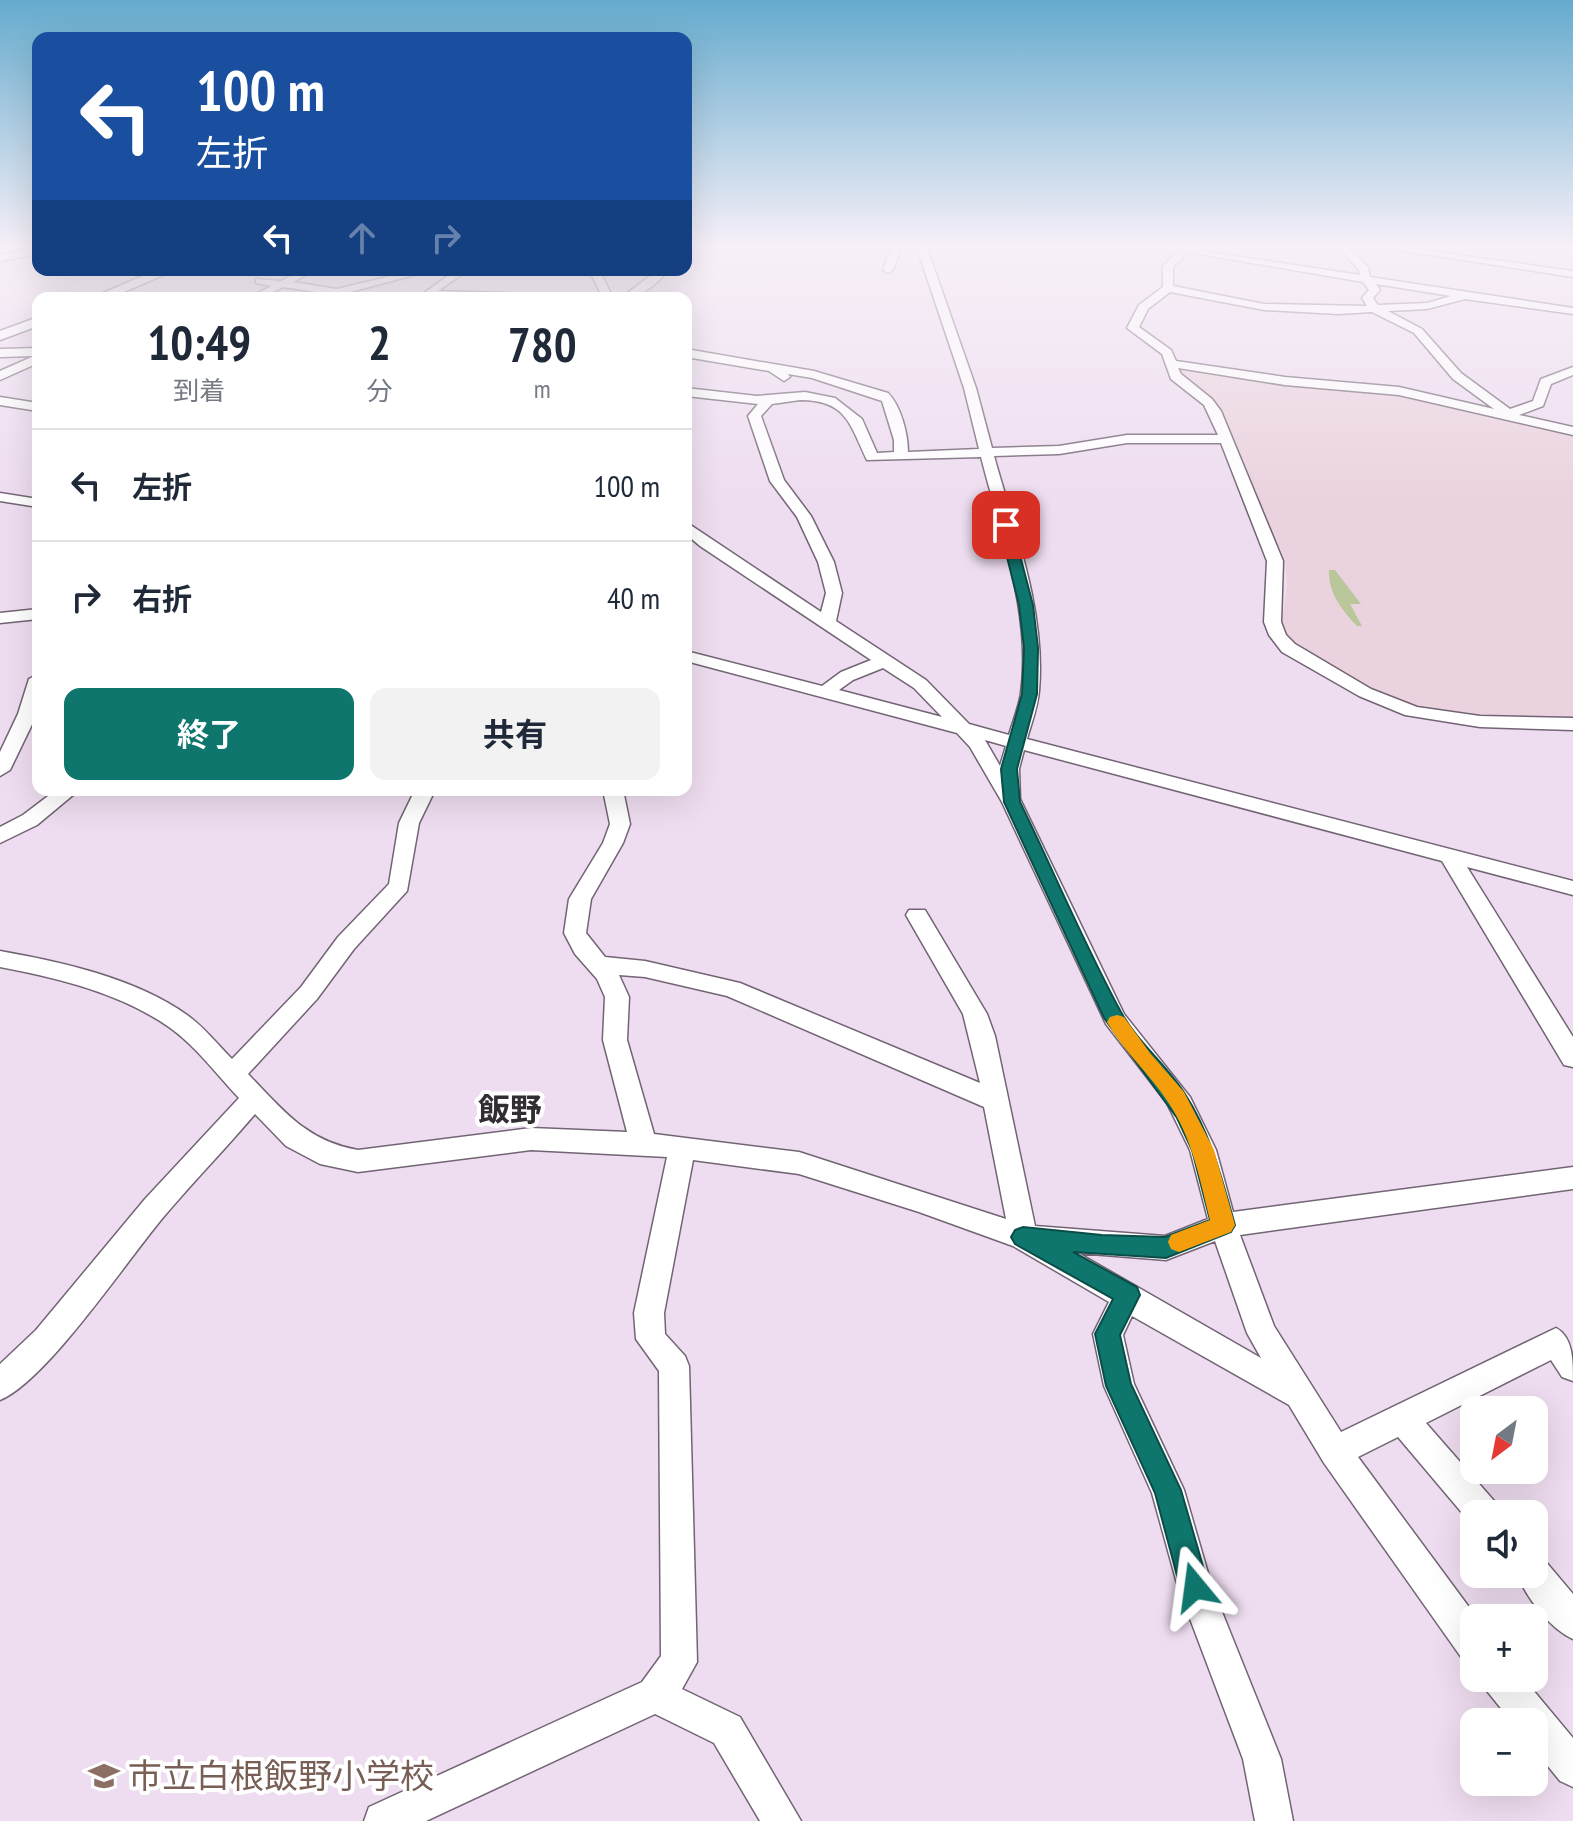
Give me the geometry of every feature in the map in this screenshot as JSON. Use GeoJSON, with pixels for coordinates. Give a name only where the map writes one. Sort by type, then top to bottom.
{"type":"FeatureCollection","features":[{"type":"Feature","properties":{"kind":"street"},"geometry":{"type":"LineString","coordinates":[[951,333],[970,388],[1026,605],[1031,648],[1030,694],[1009,769],[1012,802]]}},
{"type":"Feature","properties":{"kind":"street"},"geometry":{"type":"LineString","coordinates":[[1140,333],[1167,352],[1175,376],[1215,411],[1275,561],[1277,584],[1272,621],[1275,632],[1300,656],[1368,694],[1421,713],[1492,721],[1573,724]]}},
{"type":"Feature","properties":{"kind":"street"},"geometry":{"type":"LineString","coordinates":[[1420,333],[1457,376],[1512,416]]}},
{"type":"Feature","properties":{"kind":"street"},"geometry":{"type":"LineString","coordinates":[[0,353],[32,355]]}},
{"type":"Feature","properties":{"kind":"street"},"geometry":{"type":"LineString","coordinates":[[692,354],[814,375],[884,396],[901,440],[901,456]]}},
{"type":"Feature","properties":{"kind":"street"},"geometry":{"type":"LineString","coordinates":[[0,376],[32,358]]}},
{"type":"Feature","properties":{"kind":"street"},"geometry":{"type":"LineString","coordinates":[[1173,364],[1285,381],[1399,391],[1573,431]]}},
{"type":"Feature","properties":{"kind":"street"},"geometry":{"type":"LineString","coordinates":[[773,368],[791,387],[805,396]]}},
{"type":"Feature","properties":{"kind":"street"},"geometry":{"type":"LineString","coordinates":[[1512,416],[1539,403],[1545,382],[1573,371]]}},
{"type":"Feature","properties":{"kind":"street"},"geometry":{"type":"LineString","coordinates":[[692,393],[768,400],[805,396],[835,402],[853,414],[863,429],[872,457],[1059,450],[1127,439],[1225,439]]}},
{"type":"Feature","properties":{"kind":"street"},"geometry":{"type":"LineString","coordinates":[[768,400],[754,416],[777,481],[804,516],[826,562],[834,593],[827,624]]}},
{"type":"Feature","properties":{"kind":"street"},"geometry":{"type":"LineString","coordinates":[[0,401],[32,406]]}},
{"type":"Feature","properties":{"kind":"street"},"geometry":{"type":"LineString","coordinates":[[0,497],[32,502]]}},
{"type":"Feature","properties":{"kind":"street"},"geometry":{"type":"LineString","coordinates":[[692,531],[705,543],[920,684],[968,730],[1012,802],[1114,1018],[1177,1097],[1187,1117],[1203,1150],[1223,1225],[1262,1333],[1335,1452],[1460,1625]]}},
{"type":"Feature","properties":{"kind":"street"},"geometry":{"type":"LineString","coordinates":[[0,618],[32,615]]}},
{"type":"Feature","properties":{"kind":"street"},"geometry":{"type":"LineString","coordinates":[[692,658],[1573,888]]}},
{"type":"Feature","properties":{"kind":"street"},"geometry":{"type":"LineString","coordinates":[[825,692],[847,676],[884,661]]}},
{"type":"Feature","properties":{"kind":"street"},"geometry":{"type":"LineString","coordinates":[[0,770],[32,705]]}},
{"type":"Feature","properties":{"kind":"street"},"geometry":{"type":"LineString","coordinates":[[0,836],[30,820],[61,796]]}},
{"type":"Feature","properties":{"kind":"street"},"geometry":{"type":"LineString","coordinates":[[231,1076],[309,993],[346,943],[399,886],[409,823],[422,796]]}},
{"type":"Feature","properties":{"kind":"street"},"geometry":{"type":"LineString","coordinates":[[614,796],[620,824],[613,843],[580,899],[575,933],[583,948],[607,975],[617,997],[615,1040],[643,1143]]}},
{"type":"Feature","properties":{"kind":"street"},"geometry":{"type":"LineString","coordinates":[[1449,855],[1573,1058]]}},
{"type":"Feature","properties":{"kind":"street"},"geometry":{"type":"LineString","coordinates":[[917,915],[975,1014],[983,1036],[1023,1237]]}},
{"type":"Feature","properties":{"kind":"street"},"geometry":{"type":"LineString","coordinates":[[0,959],[74,973],[160,1010],[181,1023],[254,1099],[310,1149],[358,1161],[531,1139],[643,1143],[799,1163],[1023,1237],[1297,1394]]}},
{"type":"Feature","properties":{"kind":"street"},"geometry":{"type":"LineString","coordinates":[[598,965],[645,969],[732,989],[996,1101]]}},
{"type":"Feature","properties":{"kind":"street"},"geometry":{"type":"LineString","coordinates":[[0,1385],[47,1340],[155,1207],[254,1099]]}},
{"type":"Feature","properties":{"kind":"street"},"geometry":{"type":"LineString","coordinates":[[383,1821],[655,1695],[679,1662],[674,1366],[651,1339],[649,1313],[682,1149]]}},
{"type":"Feature","properties":{"kind":"street"},"geometry":{"type":"LineString","coordinates":[[1023,1237],[1166,1248],[1223,1225],[1573,1178]]}},
{"type":"Feature","properties":{"kind":"street"},"geometry":{"type":"LineString","coordinates":[[1128,1295],[1108,1334],[1119,1386],[1168,1490],[1195,1587],[1262,1759],[1274,1821]]}},
{"type":"Feature","properties":{"kind":"street"},"geometry":{"type":"LineString","coordinates":[[1335,1452],[1556,1342],[1573,1367]]}},
{"type":"Feature","properties":{"kind":"street"},"geometry":{"type":"LineString","coordinates":[[1403,1419],[1471,1500]]}},
{"type":"Feature","properties":{"kind":"street"},"geometry":{"type":"LineString","coordinates":[[1546,1588],[1573,1621]]}},
{"type":"Feature","properties":{"kind":"street"},"geometry":{"type":"LineString","coordinates":[[1511,1692],[1573,1768]]}},
{"type":"Feature","properties":{"kind":"street"},"geometry":{"type":"LineString","coordinates":[[655,1695],[727,1730],[782,1821]]}},
{"type":"Feature","properties":{"kind":"shaded area"},"geometry":{"type":"Polygon","coordinates":[[[1180,369],[1389,391],[1573,433],[1573,720],[1456,714],[1415,707],[1374,691],[1293,642],[1285,632],[1282,621],[1287,587],[1286,563],[1220,408],[1181,376],[1180,369]]]}},
{"type":"Feature","properties":{"kind":"green space"},"geometry":{"type":"Polygon","coordinates":[[[1329,570],[1335,570],[1361,604],[1350,604],[1362,626],[1357,626],[1337,601],[1329,570]]]}},
{"type":"Feature","properties":{"kind":"slow traffic"},"geometry":{"type":"LineString","coordinates":[[1117,1022],[1177,1097],[1203,1150],[1223,1225],[1179,1242]]}},
{"type":"Feature","properties":{"kind":"place","name":"市立白根飯野小学校"},"geometry":{"type":"Point","coordinates":[104,1776]}},
{"type":"Feature","properties":{"kind":"district","name":"飯野"},"geometry":{"type":"Point","coordinates":[510,1110]}},
{"type":"Feature","properties":{"kind":"route"},"geometry":{"type":"LineString","coordinates":[[1006,525],[1026,605],[1031,648],[1030,694],[1009,769],[1012,802],[1114,1018],[1177,1097],[1187,1117],[1203,1150],[1223,1225],[1166,1248],[1023,1237],[1128,1295],[1108,1334],[1119,1386],[1168,1490],[1195,1587]]}}]}
